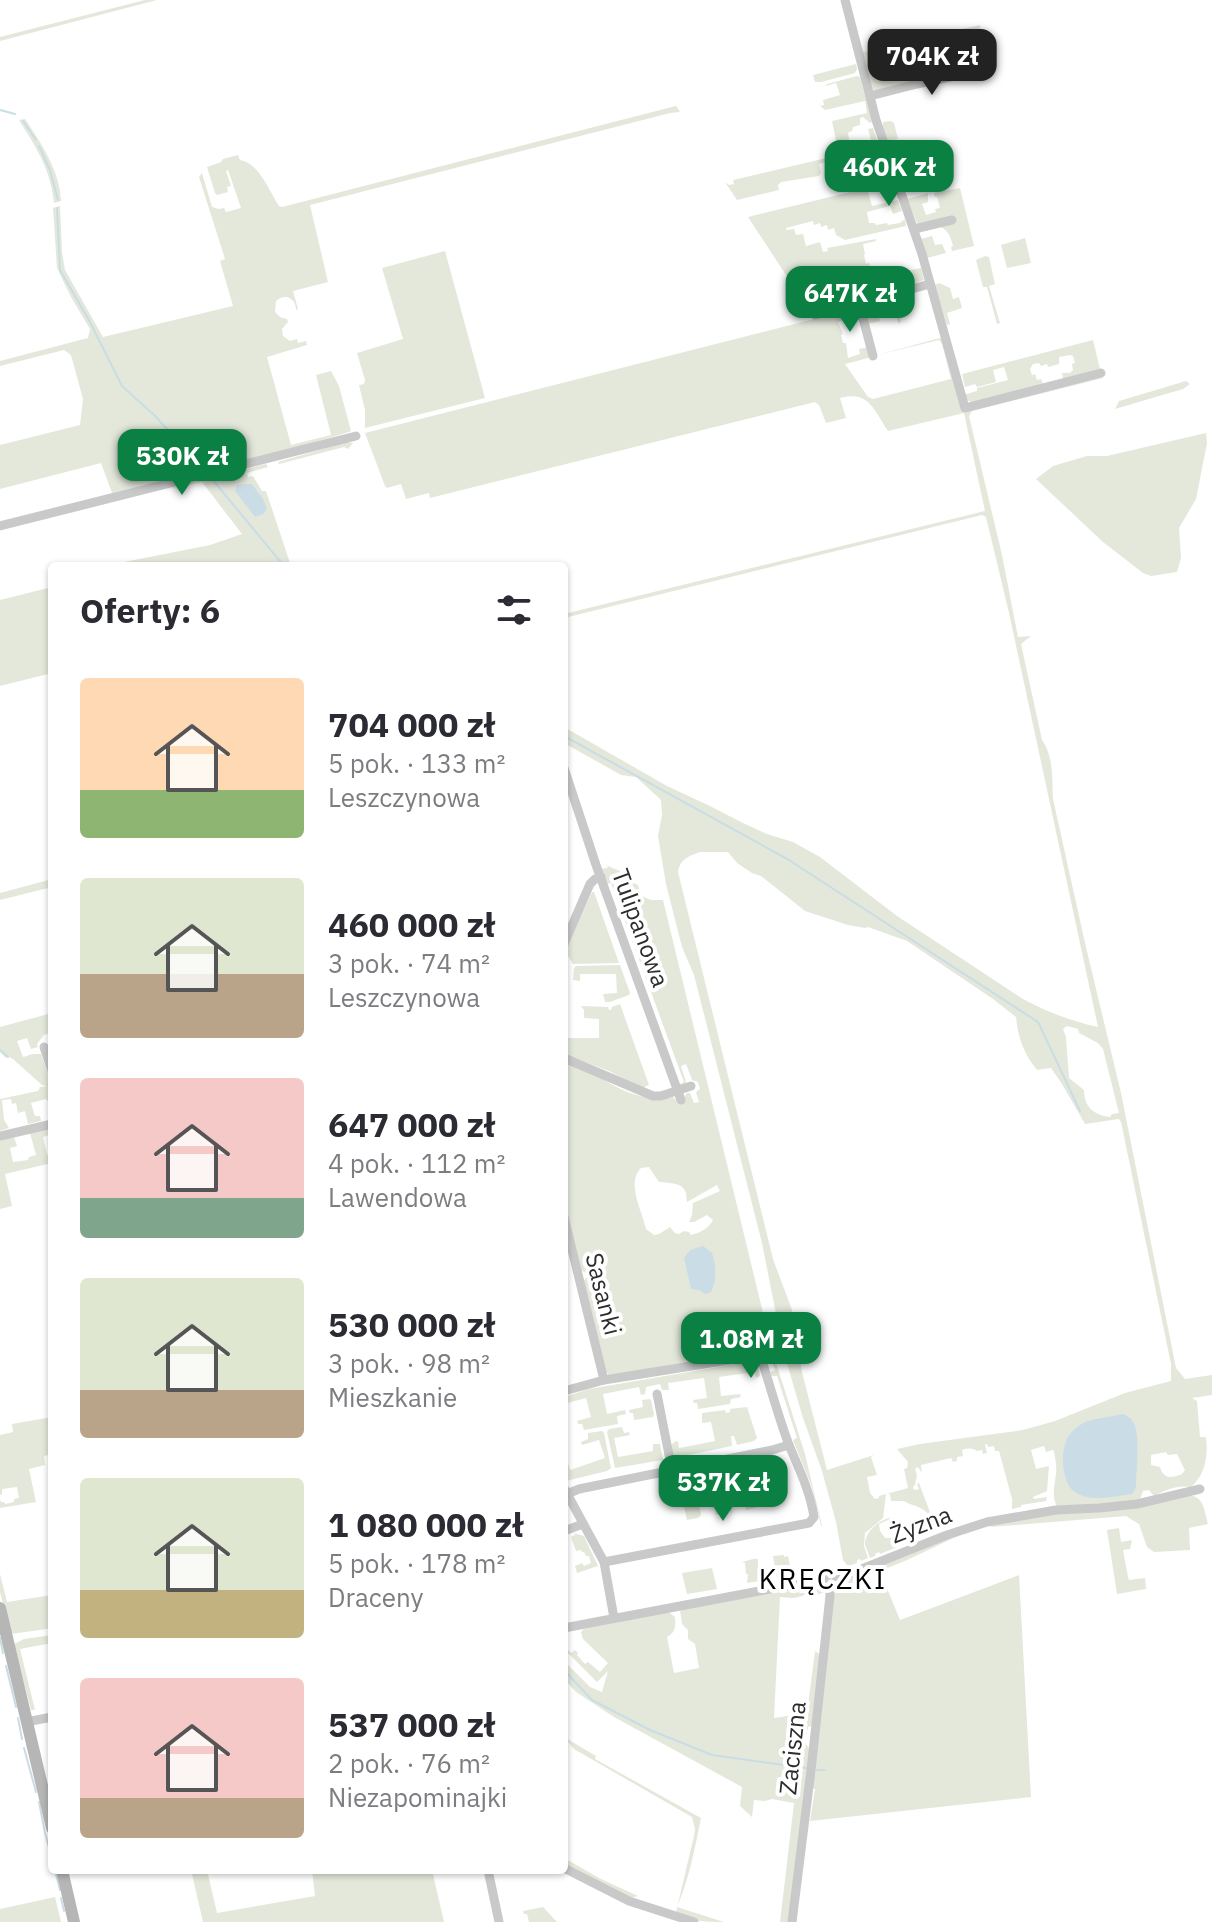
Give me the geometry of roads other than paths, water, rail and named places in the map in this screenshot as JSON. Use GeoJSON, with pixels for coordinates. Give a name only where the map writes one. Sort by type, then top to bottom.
{"type":"FeatureCollection","features":[{"type":"Feature","properties":{"kind":"street"},"geometry":{"type":"LineString","coordinates":[[845,0],[876,120],[914,229],[965,408],[1101,373]]}},
{"type":"Feature","properties":{"kind":"street"},"geometry":{"type":"LineString","coordinates":[[870,96],[987,69]]}},
{"type":"Feature","properties":{"kind":"street"},"geometry":{"type":"LineString","coordinates":[[914,229],[952,220]]}},
{"type":"Feature","properties":{"kind":"street"},"geometry":{"type":"LineString","coordinates":[[815,315],[930,284]]}},
{"type":"Feature","properties":{"kind":"street"},"geometry":{"type":"LineString","coordinates":[[859,303],[873,356]]}},
{"type":"Feature","properties":{"kind":"street"},"geometry":{"type":"LineString","coordinates":[[0,526],[356,436]]}},
{"type":"Feature","properties":{"kind":"street","name":"Tulipanowa"},"geometry":{"type":"LineString","coordinates":[[568,780],[679,1096]]}},
{"type":"Feature","properties":{"kind":"street"},"geometry":{"type":"LineString","coordinates":[[568,935],[590,884],[601,877]]}},
{"type":"Feature","properties":{"kind":"street"},"geometry":{"type":"LineString","coordinates":[[44,1047],[48,1059]]}},
{"type":"Feature","properties":{"kind":"street"},"geometry":{"type":"LineString","coordinates":[[568,1060],[653,1096],[679,1096],[691,1086]]}},
{"type":"Feature","properties":{"kind":"street"},"geometry":{"type":"LineString","coordinates":[[0,1136],[48,1125]]}},
{"type":"Feature","properties":{"kind":"street","name":"Sasanki"},"geometry":{"type":"LineString","coordinates":[[568,1229],[584,1276],[604,1380]]}},
{"type":"Feature","properties":{"kind":"street"},"geometry":{"type":"LineString","coordinates":[[568,1390],[604,1380],[760,1355],[813,1511],[814,1517],[809,1523],[604,1562]]}},
{"type":"Feature","properties":{"kind":"street"},"geometry":{"type":"LineString","coordinates":[[657,1394],[672,1470]]}},
{"type":"Feature","properties":{"kind":"street"},"geometry":{"type":"LineString","coordinates":[[568,1491],[789,1445]]}},
{"type":"Feature","properties":{"kind":"street","name":"Żyzna"},"geometry":{"type":"LineString","coordinates":[[568,1627],[849,1574],[987,1522],[1056,1510],[1137,1504],[1200,1489]]}},
{"type":"Feature","properties":{"kind":"street"},"geometry":{"type":"LineString","coordinates":[[568,1495],[604,1562],[614,1618]]}},
{"type":"Feature","properties":{"kind":"street"},"geometry":{"type":"LineString","coordinates":[[568,1530],[583,1524]]}},
{"type":"Feature","properties":{"kind":"street","name":"Zaciszna"},"geometry":{"type":"LineString","coordinates":[[792,1922],[830,1596],[829,1578]]}},
{"type":"Feature","properties":{"kind":"street"},"geometry":{"type":"LineString","coordinates":[[0,1608],[48,1812]]}},
{"type":"Feature","properties":{"kind":"street"},"geometry":{"type":"LineString","coordinates":[[26,1722],[48,1718]]}},
{"type":"Feature","properties":{"kind":"street"},"geometry":{"type":"LineString","coordinates":[[568,1870],[668,1919],[694,1922]]}},
{"type":"Feature","properties":{"kind":"street"},"geometry":{"type":"LineString","coordinates":[[63,1874],[74,1922]]}},
{"type":"Feature","properties":{"kind":"street"},"geometry":{"type":"LineString","coordinates":[[489,1874],[499,1922]]}},
{"type":"Feature","properties":{"kind":"water"},"geometry":{"type":"Polygon","coordinates":[[[252,484],[267,509],[255,517],[235,491],[237,485],[252,484]]]}},
{"type":"Feature","properties":{"kind":"water"},"geometry":{"type":"Polygon","coordinates":[[[703,1246],[712,1253],[715,1272],[711,1292],[705,1294],[691,1289],[684,1258],[690,1250],[703,1246]]]}},
{"type":"Feature","properties":{"kind":"water"},"geometry":{"type":"Polygon","coordinates":[[[1123,1414],[1132,1420],[1137,1435],[1136,1487],[1132,1494],[1095,1498],[1075,1492],[1064,1473],[1066,1440],[1085,1422],[1123,1414]]]}},
{"type":"Feature","properties":{"kind":"waterway"},"geometry":{"type":"LineString","coordinates":[[0,110],[15,114]]}},
{"type":"Feature","properties":{"kind":"waterway"},"geometry":{"type":"LineString","coordinates":[[23,121],[36,140]]}},
{"type":"Feature","properties":{"kind":"waterway"},"geometry":{"type":"LineString","coordinates":[[39,146],[50,170],[58,200]]}},
{"type":"Feature","properties":{"kind":"waterway"},"geometry":{"type":"LineString","coordinates":[[57,208],[60,270],[122,386],[205,470]]}},
{"type":"Feature","properties":{"kind":"waterway"},"geometry":{"type":"LineString","coordinates":[[212,479],[281,562]]}},
{"type":"Feature","properties":{"kind":"waterway"},"geometry":{"type":"LineString","coordinates":[[568,738],[789,860],[1038,1022],[1080,1111]]}},
{"type":"Feature","properties":{"kind":"waterway"},"geometry":{"type":"LineString","coordinates":[[0,1050],[8,1057]]}},
{"type":"Feature","properties":{"kind":"waterway"},"geometry":{"type":"LineString","coordinates":[[0,1638],[3,1653]]}},
{"type":"Feature","properties":{"kind":"waterway"},"geometry":{"type":"LineString","coordinates":[[6,1666],[16,1707]]}},
{"type":"Feature","properties":{"kind":"waterway"},"geometry":{"type":"LineString","coordinates":[[568,1674],[592,1700],[650,1730],[712,1755],[806,1768]]}},
{"type":"Feature","properties":{"kind":"waterway"},"geometry":{"type":"LineString","coordinates":[[18,1718],[22,1739]]}},
{"type":"Feature","properties":{"kind":"waterway"},"geometry":{"type":"LineString","coordinates":[[24,1748],[36,1792]]}},
{"type":"Feature","properties":{"kind":"waterway"},"geometry":{"type":"LineString","coordinates":[[817,1770],[825,1770]]}},
{"type":"Feature","properties":{"kind":"waterway"},"geometry":{"type":"LineString","coordinates":[[39,1802],[48,1844]]}},
{"type":"Feature","properties":{"kind":"waterway"},"geometry":{"type":"LineString","coordinates":[[56,1874],[60,1890]]}},
{"type":"Feature","properties":{"kind":"waterway"},"geometry":{"type":"LineString","coordinates":[[61,1898],[64,1911]]}},
{"type":"Feature","properties":{"kind":"district","name":"KRĘCZKI"},"geometry":{"type":"Point","coordinates":[823,1579]}}]}
